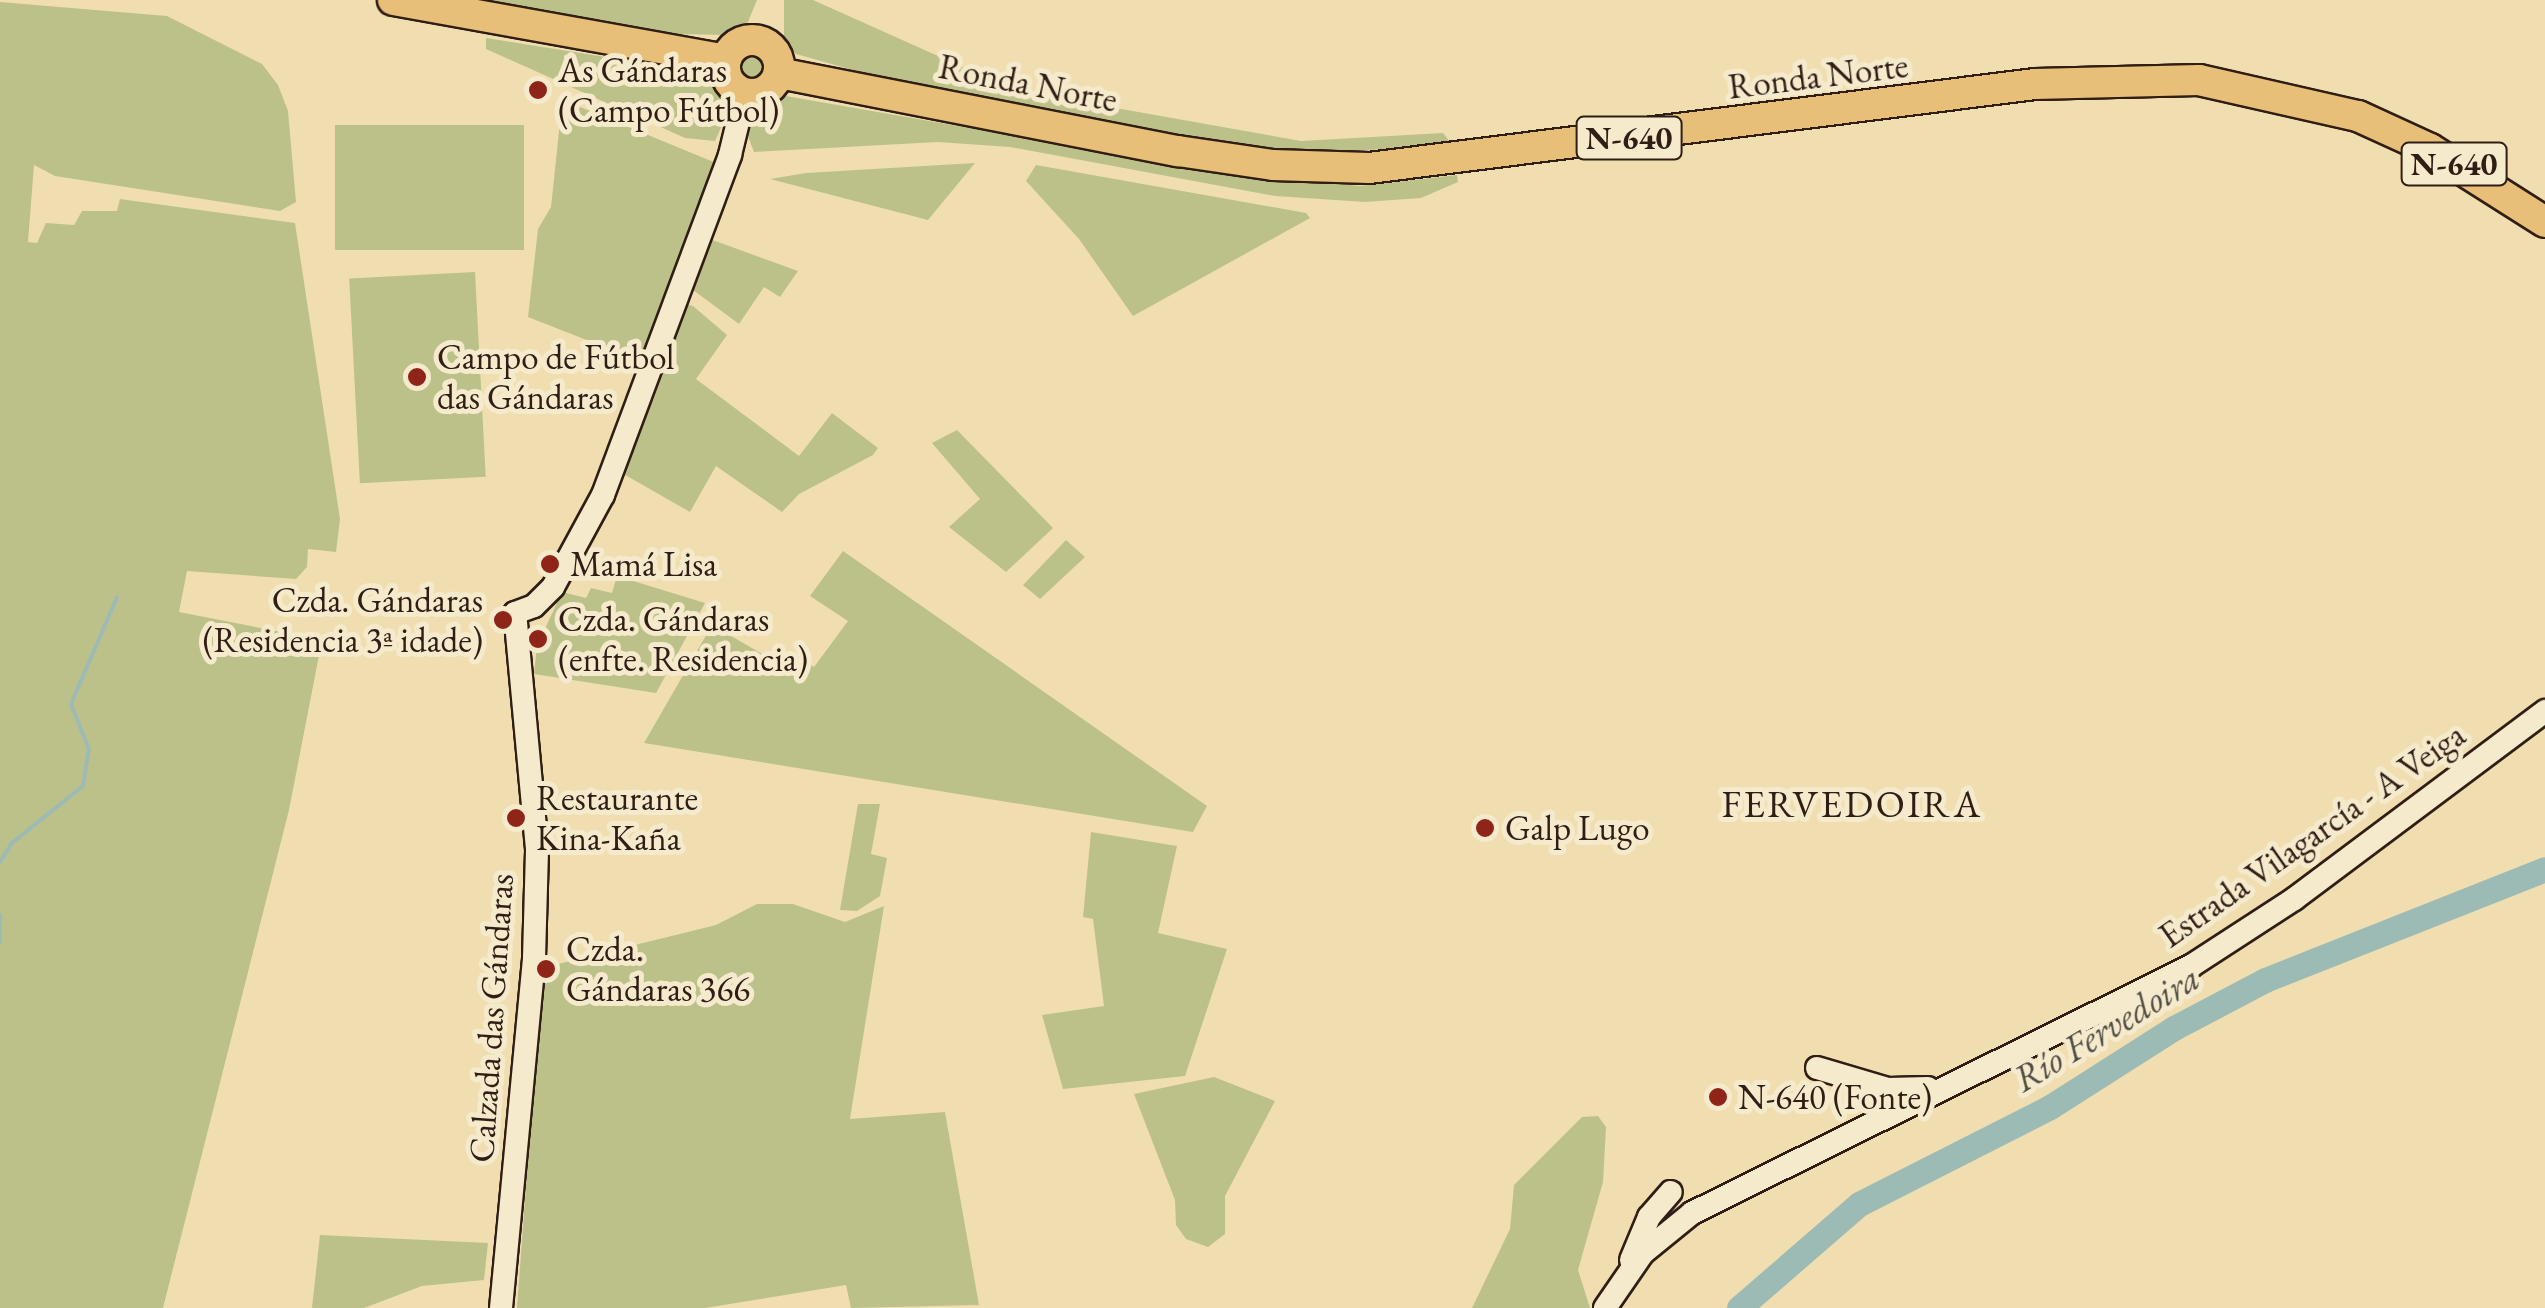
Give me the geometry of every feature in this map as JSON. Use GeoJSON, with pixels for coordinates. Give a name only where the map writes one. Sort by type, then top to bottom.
{"type":"FeatureCollection","features":[{"type":"Feature","properties":{"kind":"highway"},"geometry":{"type":"LineString","coordinates":[[393,0],[726,60]]}},
{"type":"Feature","properties":{"kind":"highway"},"geometry":{"type":"LineString","coordinates":[[760,40],[778,57],[779,73],[770,88],[745,94],[730,84],[726,60],[735,45],[760,40]]}},
{"type":"Feature","properties":{"kind":"highway","name":"Ronda Norte"},"geometry":{"type":"LineString","coordinates":[[779,73],[1178,150],[1273,165],[1369,168],[2036,84],[2199,80],[2358,116],[2430,149],[2545,222]]}},
{"type":"Feature","properties":{"kind":"main road","name":"Calzada das Gándaras"},"geometry":{"type":"LineString","coordinates":[[501,1308],[536,885],[514,612],[534,606],[553,587],[603,495],[730,154],[745,94]]}},
{"type":"Feature","properties":{"kind":"main road","name":"Estrada Vilagarcía - A Veiga"},"geometry":{"type":"LineString","coordinates":[[1605,1308],[1630,1268],[1674,1225],[1772,1168],[1960,1080],[2229,944],[2545,712]]}},
{"type":"Feature","properties":{"kind":"main road"},"geometry":{"type":"LineString","coordinates":[[1817,1068],[1903,1091],[1960,1080]]}},
{"type":"Feature","properties":{"kind":"main road"},"geometry":{"type":"LineString","coordinates":[[1630,1268],[1639,1236],[1671,1192]]}},
{"type":"Feature","properties":{"kind":"green space"},"geometry":{"type":"Polygon","coordinates":[[[467,0],[757,0],[748,22],[729,35],[678,34],[467,0]]]}},
{"type":"Feature","properties":{"kind":"green space"},"geometry":{"type":"Polygon","coordinates":[[[784,0],[813,0],[1014,90],[1301,141],[1443,133],[1454,147],[1276,153],[871,75],[796,54],[784,42],[784,0]]]}},
{"type":"Feature","properties":{"kind":"green space"},"geometry":{"type":"Polygon","coordinates":[[[0,2],[167,16],[262,64],[278,85],[288,111],[296,202],[280,211],[55,176],[34,165],[28,242],[37,243],[46,223],[74,225],[82,211],[117,211],[120,199],[295,223],[340,519],[336,552],[308,549],[307,567],[296,579],[187,571],[179,612],[322,640],[289,810],[163,1308],[0,1308],[0,2]]]}},
{"type":"Feature","properties":{"kind":"green space"},"geometry":{"type":"Polygon","coordinates":[[[486,38],[675,68],[713,85],[724,107],[723,123],[715,141],[685,138],[486,49],[486,38]]]}},
{"type":"Feature","properties":{"kind":"green space"},"geometry":{"type":"Polygon","coordinates":[[[752,51],[764,55],[768,67],[764,79],[752,83],[740,79],[736,67],[740,55],[752,51]]]}},
{"type":"Feature","properties":{"kind":"green space"},"geometry":{"type":"Polygon","coordinates":[[[786,96],[1216,171],[1360,186],[1457,175],[1458,182],[1421,198],[1365,202],[1275,196],[1010,147],[938,142],[754,152],[746,131],[758,110],[786,96]]]}},
{"type":"Feature","properties":{"kind":"green space"},"geometry":{"type":"Polygon","coordinates":[[[568,102],[716,163],[645,363],[528,317],[538,229],[551,207],[562,103],[568,102]]]}},
{"type":"Feature","properties":{"kind":"green space","name":"Campo de Fútbol das Gándaras"},"geometry":{"type":"Polygon","coordinates":[[[335,125],[524,125],[524,250],[335,250],[335,125]]]}},
{"type":"Feature","properties":{"kind":"green space"},"geometry":{"type":"Polygon","coordinates":[[[975,163],[928,220],[770,179],[806,173],[975,163]]]}},
{"type":"Feature","properties":{"kind":"green space"},"geometry":{"type":"Polygon","coordinates":[[[1036,165],[1306,213],[1310,218],[1133,316],[1079,239],[1026,181],[1036,165]]]}},
{"type":"Feature","properties":{"kind":"green space"},"geometry":{"type":"Polygon","coordinates":[[[707,238],[798,271],[780,297],[764,287],[739,324],[689,287],[707,238]]]}},
{"type":"Feature","properties":{"kind":"green space","name":"Campo de Fútbol das Gándaras"},"geometry":{"type":"Polygon","coordinates":[[[475,272],[486,477],[360,483],[349,279],[475,272]]]}},
{"type":"Feature","properties":{"kind":"green space"},"geometry":{"type":"Polygon","coordinates":[[[680,303],[693,306],[727,335],[696,379],[799,456],[832,413],[878,448],[873,455],[799,494],[782,512],[716,466],[690,512],[620,472],[680,303]]]}},
{"type":"Feature","properties":{"kind":"green space"},"geometry":{"type":"Polygon","coordinates":[[[957,430],[1053,528],[1006,572],[949,527],[980,499],[932,443],[957,430]]]}},
{"type":"Feature","properties":{"kind":"green space"},"geometry":{"type":"Polygon","coordinates":[[[1066,540],[1085,557],[1040,599],[1023,585],[1066,540]]]}},
{"type":"Feature","properties":{"kind":"green space"},"geometry":{"type":"Polygon","coordinates":[[[843,551],[1207,806],[1193,832],[644,743],[712,625],[785,667],[795,654],[814,667],[848,621],[810,596],[843,551]]]}},
{"type":"Feature","properties":{"kind":"green space"},"geometry":{"type":"Polygon","coordinates":[[[617,576],[705,603],[656,693],[534,674],[537,646],[562,592],[586,598],[591,588],[612,593],[617,576]]]}},
{"type":"Feature","properties":{"kind":"green space"},"geometry":{"type":"Polygon","coordinates":[[[858,804],[880,804],[871,854],[887,858],[880,896],[857,911],[840,910],[858,804]]]}},
{"type":"Feature","properties":{"kind":"green space"},"geometry":{"type":"Polygon","coordinates":[[[1091,832],[1177,846],[1158,933],[1227,949],[1185,1076],[1063,1089],[1042,1015],[1104,1006],[1093,919],[1083,917],[1091,832]]]}},
{"type":"Feature","properties":{"kind":"green space"},"geometry":{"type":"Polygon","coordinates":[[[757,904],[793,904],[845,922],[884,906],[850,1119],[945,1112],[979,1305],[851,1308],[846,1285],[705,1308],[517,1308],[542,968],[716,925],[757,904]]]}},
{"type":"Feature","properties":{"kind":"green space"},"geometry":{"type":"Polygon","coordinates":[[[1214,1077],[1275,1101],[1225,1196],[1225,1234],[1208,1247],[1186,1239],[1176,1225],[1175,1200],[1134,1094],[1214,1077]]]}},
{"type":"Feature","properties":{"kind":"green space"},"geometry":{"type":"Polygon","coordinates":[[[1598,1116],[1606,1127],[1603,1182],[1578,1270],[1590,1308],[1472,1308],[1510,1229],[1514,1185],[1582,1117],[1598,1116]]]}},
{"type":"Feature","properties":{"kind":"green space"},"geometry":{"type":"Polygon","coordinates":[[[320,1235],[488,1243],[484,1280],[422,1286],[364,1308],[312,1308],[320,1235]]]}},
{"type":"Feature","properties":{"kind":"waterway"},"geometry":{"type":"LineString","coordinates":[[0,862],[12,843],[83,786],[89,749],[71,704],[117,597]]}},
{"type":"Feature","properties":{"kind":"waterway","name":"Río Fervedoira"},"geometry":{"type":"LineString","coordinates":[[1739,1308],[1859,1204],[2050,1107],[2174,1028],[2265,980],[2545,869]]}},
{"type":"Feature","properties":{"kind":"waterway"},"geometry":{"type":"LineString","coordinates":[[0,915],[0,942]]}},
{"type":"Feature","properties":{"kind":"place","name":"As Gándaras (Campo Fútbol)"},"geometry":{"type":"Point","coordinates":[538,90]}},
{"type":"Feature","properties":{"kind":"place","name":"Campo de Fútbol das Gándaras"},"geometry":{"type":"Point","coordinates":[417,377]}},
{"type":"Feature","properties":{"kind":"place","name":"Mamá Lisa"},"geometry":{"type":"Point","coordinates":[550,564]}},
{"type":"Feature","properties":{"kind":"place","name":"Czda. Gándaras (Residencia 3ª idade)"},"geometry":{"type":"Point","coordinates":[503,620]}},
{"type":"Feature","properties":{"kind":"place","name":"Czda. Gándaras (enfte. Residencia)"},"geometry":{"type":"Point","coordinates":[538,639]}},
{"type":"Feature","properties":{"kind":"place","name":"Restaurante Kina-Kaña"},"geometry":{"type":"Point","coordinates":[516,818]}},
{"type":"Feature","properties":{"kind":"place","name":"Galp Lugo"},"geometry":{"type":"Point","coordinates":[1485,828]}},
{"type":"Feature","properties":{"kind":"place","name":"Czda. Gándaras 366"},"geometry":{"type":"Point","coordinates":[546,969]}},
{"type":"Feature","properties":{"kind":"place","name":"N-640 (Fonte)"},"geometry":{"type":"Point","coordinates":[1718,1097]}},
{"type":"Feature","properties":{"kind":"district","name":"FERVEDOIRA"},"geometry":{"type":"Point","coordinates":[1852,804]}}]}
